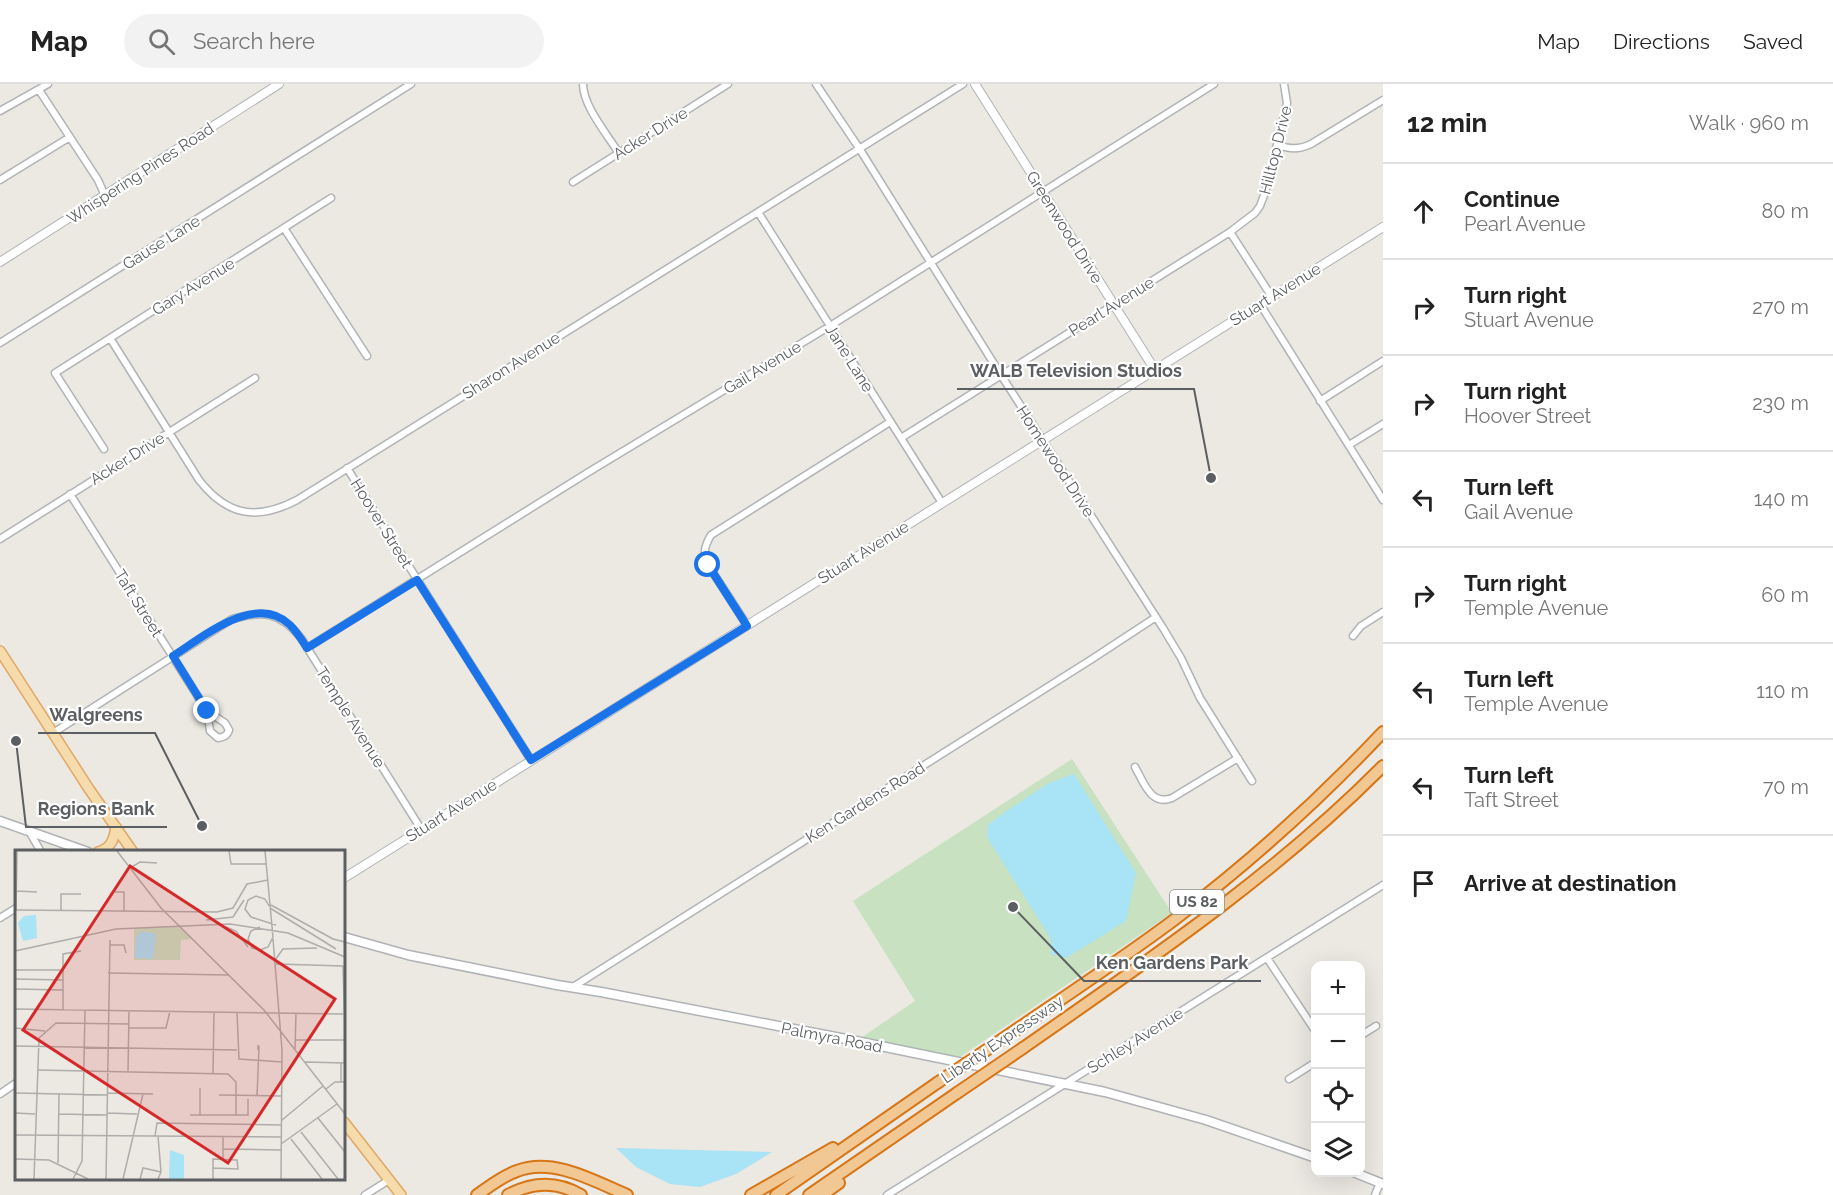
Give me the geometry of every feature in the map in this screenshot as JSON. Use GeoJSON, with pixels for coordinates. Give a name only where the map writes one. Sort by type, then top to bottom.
{"type":"FeatureCollection","features":[{"type":"Feature","properties":{"kind":"highway","name":"Liberty Expressway"},"geometry":{"type":"LineString","coordinates":[[802,1171],[891,1114],[1131,951],[1220,884],[1310,805],[1383,732]]}},
{"type":"Feature","properties":{"kind":"highway","name":"Liberty Expressway"},"geometry":{"type":"LineString","coordinates":[[823,1192],[957,1093],[1153,958],[1230,901],[1329,818],[1383,766]]}},
{"type":"Feature","properties":{"kind":"highway"},"geometry":{"type":"LineString","coordinates":[[477,1195],[510,1174],[531,1167],[543,1166],[556,1167],[627,1195]]}},
{"type":"Feature","properties":{"kind":"highway"},"geometry":{"type":"LineString","coordinates":[[751,1195],[802,1171]]}},
{"type":"Feature","properties":{"kind":"highway"},"geometry":{"type":"LineString","coordinates":[[776,1195],[802,1171]]}},
{"type":"Feature","properties":{"kind":"highway"},"geometry":{"type":"LineString","coordinates":[[508,1195],[520,1189],[542,1184],[562,1187],[581,1195]]}},
{"type":"Feature","properties":{"kind":"highway"},"geometry":{"type":"LineString","coordinates":[[809,1195],[823,1192]]}},
{"type":"Feature","properties":{"kind":"main road"},"geometry":{"type":"LineString","coordinates":[[0,651],[132,850]]}},
{"type":"Feature","properties":{"kind":"main road"},"geometry":{"type":"LineString","coordinates":[[0,821],[82,850]]}},
{"type":"Feature","properties":{"kind":"main road"},"geometry":{"type":"LineString","coordinates":[[103,850],[112,843],[116,827]]}},
{"type":"Feature","properties":{"kind":"main road","name":"Palmyra Road"},"geometry":{"type":"LineString","coordinates":[[345,937],[408,955],[1106,1092],[1206,1120],[1311,1156]]}},
{"type":"Feature","properties":{"kind":"main road"},"geometry":{"type":"LineString","coordinates":[[345,1123],[401,1195]]}},
{"type":"Feature","properties":{"kind":"main road"},"geometry":{"type":"LineString","coordinates":[[1363,1177],[1381,1184]]}},
{"type":"Feature","properties":{"kind":"street"},"geometry":{"type":"LineString","coordinates":[[0,111],[48,84]]}},
{"type":"Feature","properties":{"kind":"street","name":"Whispering Pines Road"},"geometry":{"type":"LineString","coordinates":[[0,262],[279,84]]}},
{"type":"Feature","properties":{"kind":"street","name":"Gause Lane"},"geometry":{"type":"LineString","coordinates":[[0,343],[411,84]]}},
{"type":"Feature","properties":{"kind":"street"},"geometry":{"type":"LineString","coordinates":[[583,84],[583,92],[590,108],[618,152]]}},
{"type":"Feature","properties":{"kind":"street","name":"Acker Drive"},"geometry":{"type":"LineString","coordinates":[[573,182],[728,84]]}},
{"type":"Feature","properties":{"kind":"street","name":"Homewood Drive"},"geometry":{"type":"LineString","coordinates":[[816,84],[859,148],[1156,617],[1181,658],[1200,698],[1252,781]]}},
{"type":"Feature","properties":{"kind":"street","name":"Sharon Avenue"},"geometry":{"type":"LineString","coordinates":[[110,338],[210,494],[225,505],[244,511],[254,513],[274,511],[297,500],[963,84]]}},
{"type":"Feature","properties":{"kind":"street","name":"Greenwood Drive"},"geometry":{"type":"LineString","coordinates":[[975,84],[1155,370]]}},
{"type":"Feature","properties":{"kind":"street","name":"Gail Avenue"},"geometry":{"type":"LineString","coordinates":[[307,648],[586,473],[830,326],[1214,84]]}},
{"type":"Feature","properties":{"kind":"street","name":"Hilltop Drive"},"geometry":{"type":"LineString","coordinates":[[1230,232],[1251,217],[1260,206],[1266,190],[1287,103],[1284,84]]}},
{"type":"Feature","properties":{"kind":"street"},"geometry":{"type":"LineString","coordinates":[[39,90],[98,180],[105,196]]}},
{"type":"Feature","properties":{"kind":"street"},"geometry":{"type":"LineString","coordinates":[[1277,145],[1301,149],[1383,100]]}},
{"type":"Feature","properties":{"kind":"street"},"geometry":{"type":"LineString","coordinates":[[0,180],[70,137]]}},
{"type":"Feature","properties":{"kind":"street","name":"Gary Avenue"},"geometry":{"type":"LineString","coordinates":[[104,449],[55,373],[331,198]]}},
{"type":"Feature","properties":{"kind":"street","name":"Jane Lane"},"geometry":{"type":"LineString","coordinates":[[758,212],[942,503]]}},
{"type":"Feature","properties":{"kind":"street","name":"Stuart Avenue"},"geometry":{"type":"LineString","coordinates":[[345,878],[1383,227]]}},
{"type":"Feature","properties":{"kind":"street"},"geometry":{"type":"LineString","coordinates":[[284,228],[367,356]]}},
{"type":"Feature","properties":{"kind":"street"},"geometry":{"type":"LineString","coordinates":[[1230,232],[1272,297]]}},
{"type":"Feature","properties":{"kind":"street","name":"Pearl Avenue"},"geometry":{"type":"LineString","coordinates":[[901,438],[1230,232]]}},
{"type":"Feature","properties":{"kind":"street"},"geometry":{"type":"LineString","coordinates":[[1260,304],[1320,401],[1381,490],[1383,500]]}},
{"type":"Feature","properties":{"kind":"street"},"geometry":{"type":"LineString","coordinates":[[1320,401],[1383,362]]}},
{"type":"Feature","properties":{"kind":"street","name":"Acker Drive"},"geometry":{"type":"LineString","coordinates":[[0,539],[255,378]]}},
{"type":"Feature","properties":{"kind":"street"},"geometry":{"type":"LineString","coordinates":[[747,626],[708,565],[704,556],[705,544],[711,536],[890,422]]}},
{"type":"Feature","properties":{"kind":"street"},"geometry":{"type":"LineString","coordinates":[[1349,445],[1383,424]]}},
{"type":"Feature","properties":{"kind":"street","name":"Hoover Street"},"geometry":{"type":"LineString","coordinates":[[347,468],[531,760]]}},
{"type":"Feature","properties":{"kind":"street","name":"Taft Street"},"geometry":{"type":"LineString","coordinates":[[70,494],[207,711]]}},
{"type":"Feature","properties":{"kind":"street"},"geometry":{"type":"LineString","coordinates":[[1353,636],[1361,626],[1383,612]]}},
{"type":"Feature","properties":{"kind":"street","name":"Temple Avenue"},"geometry":{"type":"LineString","coordinates":[[53,733],[232,619],[263,613],[271,615],[291,626],[307,648],[421,830]]}},
{"type":"Feature","properties":{"kind":"street","name":"Ken Gardens Road"},"geometry":{"type":"LineString","coordinates":[[573,987],[1156,617]]}},
{"type":"Feature","properties":{"kind":"street"},"geometry":{"type":"LineString","coordinates":[[1134,767],[1154,796],[1158,800],[1165,801],[1238,758]]}},
{"type":"Feature","properties":{"kind":"street"},"geometry":{"type":"LineString","coordinates":[[29,831],[40,850]]}},
{"type":"Feature","properties":{"kind":"street","name":"Schley Avenue"},"geometry":{"type":"LineString","coordinates":[[887,1195],[1383,885]]}},
{"type":"Feature","properties":{"kind":"street"},"geometry":{"type":"LineString","coordinates":[[0,918],[15,909]]}},
{"type":"Feature","properties":{"kind":"street"},"geometry":{"type":"LineString","coordinates":[[1267,958],[1311,1024]]}},
{"type":"Feature","properties":{"kind":"street"},"geometry":{"type":"LineString","coordinates":[[1365,1033],[1377,1026]]}},
{"type":"Feature","properties":{"kind":"street"},"geometry":{"type":"LineString","coordinates":[[1289,1079],[1311,1065]]}},
{"type":"Feature","properties":{"kind":"street"},"geometry":{"type":"LineString","coordinates":[[0,1094],[15,1084]]}},
{"type":"Feature","properties":{"kind":"street"},"geometry":{"type":"LineString","coordinates":[[365,1195],[389,1180]]}},
{"type":"Feature","properties":{"kind":"street"},"geometry":{"type":"LineString","coordinates":[[1375,1195],[1381,1184]]}},
{"type":"Feature","properties":{"kind":"green space"},"geometry":{"type":"Polygon","coordinates":[[[1072,759],[1172,913],[960,1057],[861,1038],[915,1001],[853,901],[1072,759]]]}},
{"type":"Feature","properties":{"kind":"water"},"geometry":{"type":"Polygon","coordinates":[[[1074,774],[1136,873],[1126,921],[1066,958],[1051,954],[1051,939],[987,837],[988,825],[1005,812],[1049,783],[1074,774]]]}},
{"type":"Feature","properties":{"kind":"water"},"geometry":{"type":"Polygon","coordinates":[[[616,1148],[772,1152],[736,1174],[700,1187],[670,1184],[636,1167],[616,1148]]]}},
{"type":"Feature","properties":{"kind":"place","name":"WALB Television Studios"},"geometry":{"type":"Point","coordinates":[1211,478]}},
{"type":"Feature","properties":{"kind":"place","name":"Regions Bank"},"geometry":{"type":"Point","coordinates":[16,741]}},
{"type":"Feature","properties":{"kind":"place","name":"Walgreens"},"geometry":{"type":"Point","coordinates":[202,826]}},
{"type":"Feature","properties":{"kind":"place","name":"Ken Gardens Park"},"geometry":{"type":"Point","coordinates":[1013,907]}},
{"type":"Feature","properties":{"kind":"route"},"geometry":{"type":"LineString","coordinates":[[207,711],[173,656],[232,619],[263,613],[279,618],[291,626],[307,648],[417,580],[531,760],[747,626],[708,565]]}}]}
